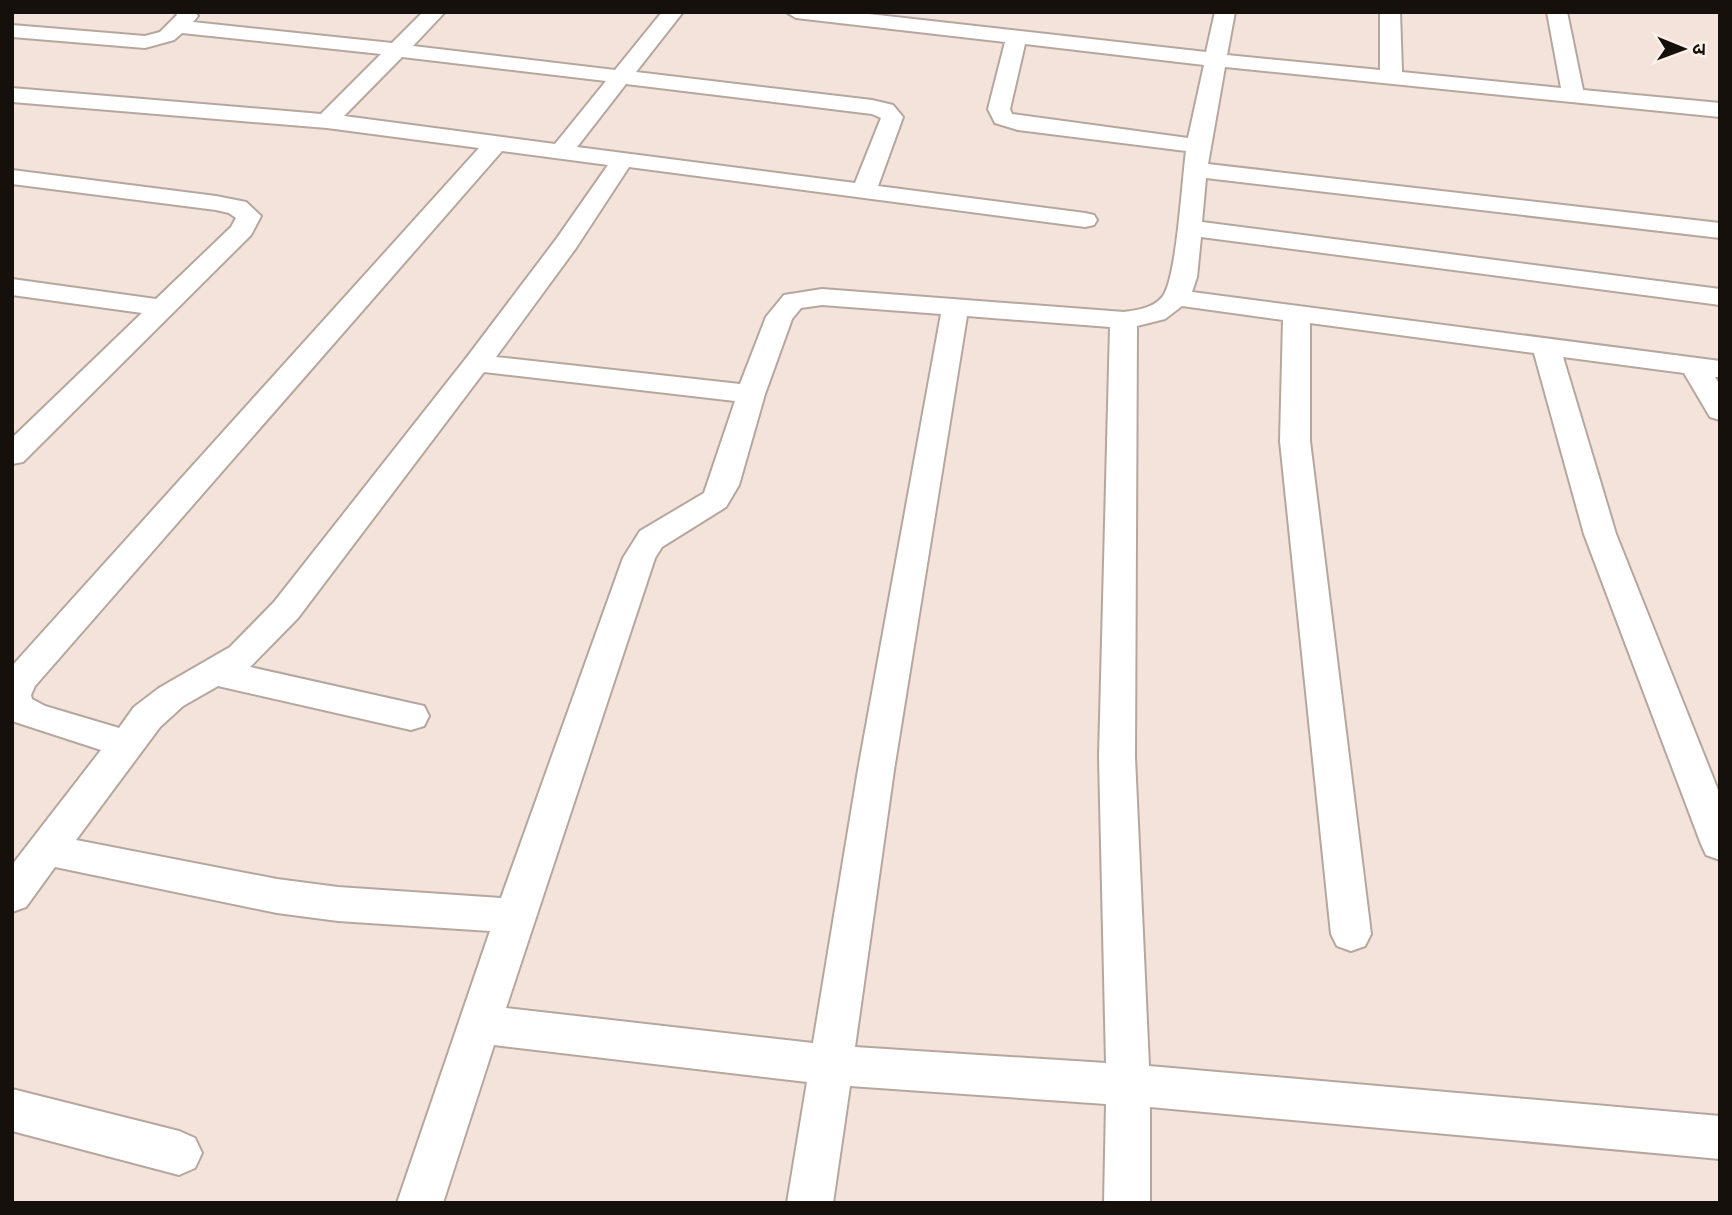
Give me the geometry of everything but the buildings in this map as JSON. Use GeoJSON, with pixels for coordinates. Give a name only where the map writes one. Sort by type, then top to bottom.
{"type":"FeatureCollection","features":[{"type":"Feature","properties":{"kind":"street"},"geometry":{"type":"LineString","coordinates":[[327,121],[435,12]]}},
{"type":"Feature","properties":{"kind":"street"},"geometry":{"type":"LineString","coordinates":[[561,151],[673,12]]}},
{"type":"Feature","properties":{"kind":"street"},"geometry":{"type":"LineString","coordinates":[[420,1203],[515,916],[639,558],[652,540],[715,500],[724,485],[751,394],[779,317],[793,302],[822,297],[1124,320],[1159,314],[1178,298],[1184,277],[1197,158],[1225,12]]}},
{"type":"Feature","properties":{"kind":"street"},"geometry":{"type":"LineString","coordinates":[[1390,12],[1391,78]]}},
{"type":"Feature","properties":{"kind":"street"},"geometry":{"type":"LineString","coordinates":[[1557,12],[1573,95]]}},
{"type":"Feature","properties":{"kind":"street"},"geometry":{"type":"LineString","coordinates":[[809,13],[1217,60],[1720,110]]}},
{"type":"Feature","properties":{"kind":"street"},"geometry":{"type":"LineString","coordinates":[[12,31],[145,41],[167,36],[182,20],[398,50],[885,110],[891,117],[890,127],[863,193]]}},
{"type":"Feature","properties":{"kind":"street"},"geometry":{"type":"LineString","coordinates":[[1016,38],[999,109],[1003,118],[1018,123],[1197,158],[1720,231]]}},
{"type":"Feature","properties":{"kind":"street"},"geometry":{"type":"LineString","coordinates":[[12,95],[327,121],[1085,220]]}},
{"type":"Feature","properties":{"kind":"street"},"geometry":{"type":"LineString","coordinates":[[127,744],[34,716],[16,707],[13,695],[22,678],[497,142]]}},
{"type":"Feature","properties":{"kind":"street"},"geometry":{"type":"LineString","coordinates":[[12,895],[147,718],[171,697],[242,656],[286,610],[567,243],[623,159]]}},
{"type":"Feature","properties":{"kind":"street"},"geometry":{"type":"LineString","coordinates":[[12,177],[216,203],[237,207],[249,215],[242,230],[12,455]]}},
{"type":"Feature","properties":{"kind":"street"},"geometry":{"type":"LineString","coordinates":[[12,203],[41,180]]}},
{"type":"Feature","properties":{"kind":"street"},"geometry":{"type":"LineString","coordinates":[[1189,228],[1720,297]]}},
{"type":"Feature","properties":{"kind":"street"},"geometry":{"type":"LineString","coordinates":[[12,287],[162,308]]}},
{"type":"Feature","properties":{"kind":"street"},"geometry":{"type":"LineString","coordinates":[[1178,298],[1707,367],[1720,411]]}},
{"type":"Feature","properties":{"kind":"street"},"geometry":{"type":"LineString","coordinates":[[810,1203],[876,770],[955,308]]}},
{"type":"Feature","properties":{"kind":"street"},"geometry":{"type":"LineString","coordinates":[[1297,313],[1295,441],[1351,934]]}},
{"type":"Feature","properties":{"kind":"street"},"geometry":{"type":"LineString","coordinates":[[1124,320],[1117,757],[1128,1085],[1127,1203]]}},
{"type":"Feature","properties":{"kind":"street"},"geometry":{"type":"LineString","coordinates":[[1545,344],[1600,534],[1720,844]]}},
{"type":"Feature","properties":{"kind":"street"},"geometry":{"type":"LineString","coordinates":[[477,363],[751,394]]}},
{"type":"Feature","properties":{"kind":"street"},"geometry":{"type":"LineString","coordinates":[[214,672],[411,716]]}},
{"type":"Feature","properties":{"kind":"street"},"geometry":{"type":"LineString","coordinates":[[48,850],[338,904],[515,916]]}},
{"type":"Feature","properties":{"kind":"street"},"geometry":{"type":"LineString","coordinates":[[480,1024],[831,1065],[1128,1085],[1720,1138]]}},
{"type":"Feature","properties":{"kind":"street"},"geometry":{"type":"LineString","coordinates":[[12,1110],[179,1153]]}}]}
